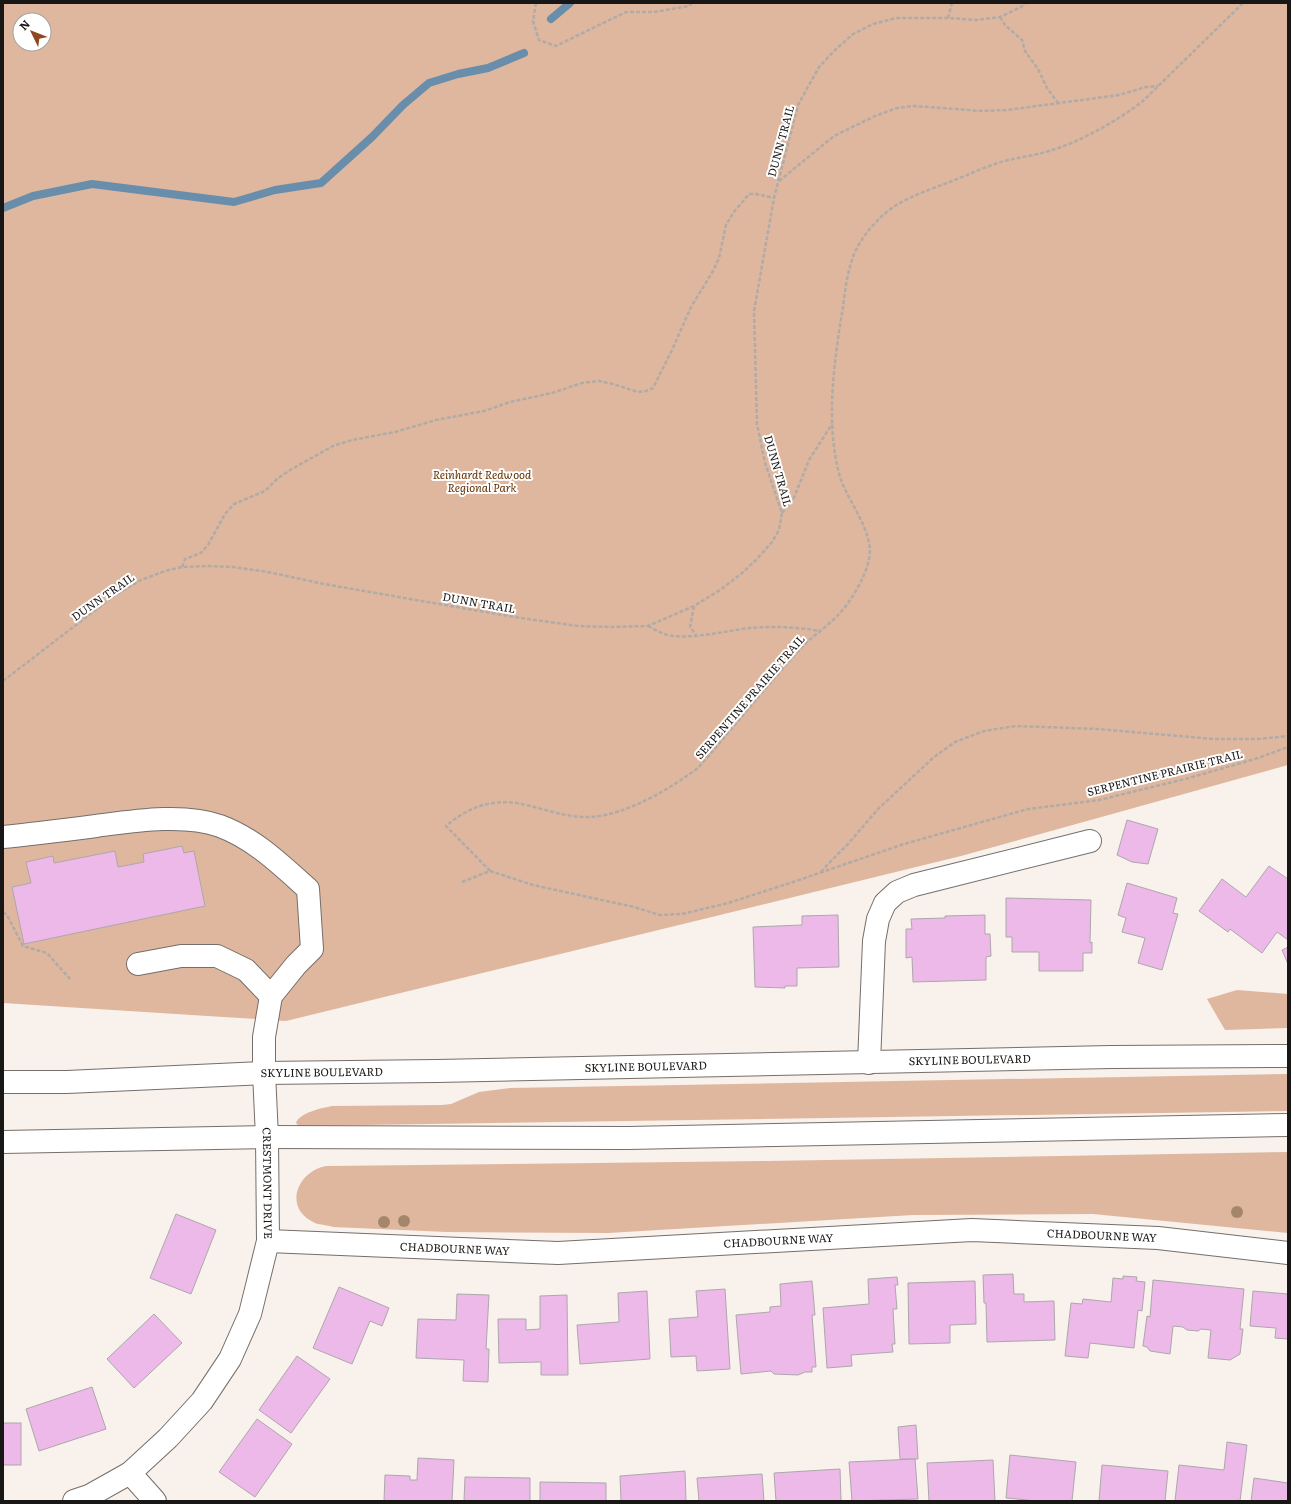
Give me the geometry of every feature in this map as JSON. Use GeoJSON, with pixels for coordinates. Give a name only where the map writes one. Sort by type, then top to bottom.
{"type":"FeatureCollection","features":[{"type":"Feature","properties":{"kind":"main road"},"geometry":{"type":"LineString","coordinates":[[3,837],[146,820],[171,819],[196,821],[219,826],[254,843],[268,853],[308,889],[312,949],[296,965],[272,996],[246,970],[217,956],[181,956],[138,964]]}},
{"type":"Feature","properties":{"kind":"main road"},"geometry":{"type":"LineString","coordinates":[[869,1063],[874,941],[878,919],[885,903],[897,892],[914,885],[1090,841]]}},
{"type":"Feature","properties":{"kind":"main road","name":"CRESTMONT DRIVE"},"geometry":{"type":"LineString","coordinates":[[74,1501],[89,1496],[130,1473],[168,1438],[202,1400],[230,1359],[250,1314],[268,1241],[264,1037],[272,996]]}},
{"type":"Feature","properties":{"kind":"main road","name":"SKYLINE BOULEVARD"},"geometry":{"type":"LineString","coordinates":[[3,1082],[67,1082],[264,1073],[869,1063],[1111,1057],[1288,1056]]}},
{"type":"Feature","properties":{"kind":"main road"},"geometry":{"type":"LineString","coordinates":[[3,1142],[267,1137],[628,1138],[1288,1125]]}},
{"type":"Feature","properties":{"kind":"main road","name":"CHADBOURNE WAY"},"geometry":{"type":"LineString","coordinates":[[268,1241],[558,1253],[972,1230],[1158,1238],[1288,1253]]}},
{"type":"Feature","properties":{"kind":"main road"},"geometry":{"type":"LineString","coordinates":[[130,1473],[155,1501]]}},
{"type":"Feature","properties":{"kind":"path"},"geometry":{"type":"LineString","coordinates":[[536,3],[532,21],[539,40],[556,46],[626,12],[654,12],[689,6],[692,3]]}},
{"type":"Feature","properties":{"kind":"path"},"geometry":{"type":"LineString","coordinates":[[948,18],[952,3]]}},
{"type":"Feature","properties":{"kind":"path","name":"DUNN TRAIL"},"geometry":{"type":"LineString","coordinates":[[3,681],[116,595],[141,580],[164,571],[182,567],[233,567],[268,572],[324,584],[528,619],[578,626],[648,626],[694,606],[720,590],[741,574],[772,542],[779,530],[782,514],[765,463],[756,424],[754,311],[774,198],[798,105],[819,67],[853,34],[873,24],[896,18],[948,18],[976,20],[1000,17],[1026,3]]}},
{"type":"Feature","properties":{"kind":"path","name":"SERPENTINE PRAIRIE TRAIL"},"geometry":{"type":"LineString","coordinates":[[1243,3],[1143,101],[1128,113],[1070,144],[1050,151],[1007,160],[988,166],[912,197],[880,217],[859,243],[852,258],[847,278],[839,327],[833,390],[832,424],[834,455],[841,480],[870,543],[870,558],[865,572],[839,615],[803,646],[698,768],[677,783],[658,793],[620,810],[592,817],[573,817],[521,804],[498,802],[478,806],[459,814],[446,826],[490,872],[533,884],[634,907],[660,915],[682,914],[728,903],[904,844],[1028,809],[1099,800],[1189,778],[1258,758],[1288,747]]}},
{"type":"Feature","properties":{"kind":"path"},"geometry":{"type":"LineString","coordinates":[[1000,17],[1005,25],[1022,40],[1025,51],[1038,69],[1047,88],[1058,103]]}},
{"type":"Feature","properties":{"kind":"path"},"geometry":{"type":"LineString","coordinates":[[778,181],[834,136],[875,116],[897,108],[912,106],[958,108],[979,111],[1007,110],[1119,95],[1146,87],[1158,86]]}},
{"type":"Feature","properties":{"kind":"path"},"geometry":{"type":"LineString","coordinates":[[182,567],[185,559],[201,553],[208,545],[225,514],[234,504],[265,491],[277,479],[290,470],[333,446],[352,440],[395,432],[436,420],[484,411],[494,406],[552,393],[582,383],[598,381],[638,392],[653,388],[691,307],[714,271],[719,258],[726,225],[733,213],[749,194],[774,198]]}},
{"type":"Feature","properties":{"kind":"path"},"geometry":{"type":"LineString","coordinates":[[782,514],[793,500],[809,460],[832,424]]}},
{"type":"Feature","properties":{"kind":"path"},"geometry":{"type":"LineString","coordinates":[[694,606],[690,627],[696,635]]}},
{"type":"Feature","properties":{"kind":"path"},"geometry":{"type":"LineString","coordinates":[[648,626],[665,634],[679,636],[750,628],[803,628],[820,631]]}},
{"type":"Feature","properties":{"kind":"path"},"geometry":{"type":"LineString","coordinates":[[821,872],[848,844],[878,809],[934,757],[955,742],[984,731],[1016,726],[1098,729],[1214,739],[1288,736]]}},
{"type":"Feature","properties":{"kind":"path"},"geometry":{"type":"LineString","coordinates":[[462,882],[490,872]]}},
{"type":"Feature","properties":{"kind":"path"},"geometry":{"type":"LineString","coordinates":[[3,912],[7,915],[23,946],[47,953],[70,979]]}},
{"type":"Feature","properties":{"kind":"green space","name":"Reinhardt Redwood Regional Park"},"geometry":{"type":"Polygon","coordinates":[[[3,3],[1288,3],[1288,765],[961,856],[286,1021],[3,1003],[3,3]]]}},
{"type":"Feature","properties":{"kind":"green space"},"geometry":{"type":"Polygon","coordinates":[[[1237,990],[1288,994],[1288,1028],[1225,1030],[1207,999],[1237,990]]]}},
{"type":"Feature","properties":{"kind":"green space"},"geometry":{"type":"Polygon","coordinates":[[[1288,1074],[1288,1111],[299,1126],[296,1123],[301,1116],[332,1106],[442,1105],[451,1104],[479,1092],[510,1088],[1288,1074]]]}},
{"type":"Feature","properties":{"kind":"green space"},"geometry":{"type":"Polygon","coordinates":[[[1288,1152],[1288,1233],[1093,1214],[913,1215],[608,1233],[447,1232],[333,1227],[315,1223],[305,1217],[299,1209],[297,1200],[297,1192],[307,1175],[326,1166],[768,1161],[1288,1152]]]}},
{"type":"Feature","properties":{"kind":"building"},"geometry":{"type":"Polygon","coordinates":[[[1127,820],[1158,829],[1148,864],[1132,862],[1117,855],[1127,820]]]}},
{"type":"Feature","properties":{"kind":"building"},"geometry":{"type":"Polygon","coordinates":[[[182,846],[184,853],[194,851],[205,906],[24,944],[12,887],[31,883],[26,862],[53,856],[54,863],[115,851],[118,867],[144,862],[143,854],[182,846]]]}},
{"type":"Feature","properties":{"kind":"building"},"geometry":{"type":"Polygon","coordinates":[[[1269,866],[1288,879],[1288,940],[1277,932],[1262,953],[1230,929],[1228,932],[1199,911],[1222,879],[1246,897],[1269,866]]]}},
{"type":"Feature","properties":{"kind":"building"},"geometry":{"type":"Polygon","coordinates":[[[1127,883],[1177,898],[1173,913],[1178,914],[1162,970],[1138,963],[1145,938],[1122,932],[1126,918],[1118,915],[1127,883]]]}},
{"type":"Feature","properties":{"kind":"building"},"geometry":{"type":"Polygon","coordinates":[[[1006,898],[1091,900],[1090,943],[1092,942],[1092,953],[1083,953],[1083,971],[1039,971],[1039,952],[1012,952],[1012,937],[1006,937],[1006,898]]]}},
{"type":"Feature","properties":{"kind":"building"},"geometry":{"type":"Polygon","coordinates":[[[838,915],[839,967],[797,968],[797,986],[785,986],[785,988],[755,987],[753,927],[802,925],[802,916],[838,915]]]}},
{"type":"Feature","properties":{"kind":"building"},"geometry":{"type":"Polygon","coordinates":[[[985,915],[985,934],[990,934],[991,956],[986,957],[986,980],[913,982],[912,957],[906,958],[906,929],[912,929],[911,919],[985,915]]]}},
{"type":"Feature","properties":{"kind":"building"},"geometry":{"type":"Polygon","coordinates":[[[1288,947],[1288,964],[1282,950],[1288,947]]]}},
{"type":"Feature","properties":{"kind":"building"},"geometry":{"type":"Polygon","coordinates":[[[176,1214],[216,1230],[191,1294],[150,1278],[176,1214]]]}},
{"type":"Feature","properties":{"kind":"building"},"geometry":{"type":"Polygon","coordinates":[[[1013,1274],[1014,1294],[1024,1294],[1024,1302],[1054,1301],[1055,1340],[987,1342],[986,1303],[984,1303],[983,1275],[1013,1274]]]}},
{"type":"Feature","properties":{"kind":"building"},"geometry":{"type":"Polygon","coordinates":[[[1123,1276],[1137,1277],[1136,1281],[1145,1282],[1142,1311],[1138,1310],[1134,1348],[1090,1343],[1088,1358],[1065,1356],[1071,1303],[1082,1304],[1083,1299],[1111,1302],[1113,1278],[1123,1279],[1123,1276]]]}},
{"type":"Feature","properties":{"kind":"building"},"geometry":{"type":"Polygon","coordinates":[[[897,1277],[898,1285],[895,1285],[897,1309],[893,1309],[895,1344],[892,1344],[893,1352],[851,1355],[852,1366],[827,1368],[823,1308],[869,1304],[868,1279],[897,1277]]]}},
{"type":"Feature","properties":{"kind":"building"},"geometry":{"type":"Polygon","coordinates":[[[1153,1280],[1244,1289],[1240,1329],[1243,1329],[1240,1354],[1230,1360],[1208,1358],[1211,1330],[1187,1330],[1183,1327],[1173,1326],[1170,1354],[1150,1351],[1147,1347],[1143,1346],[1147,1316],[1150,1317],[1153,1280]]]}},
{"type":"Feature","properties":{"kind":"building"},"geometry":{"type":"Polygon","coordinates":[[[812,1281],[815,1315],[812,1315],[816,1367],[812,1367],[812,1372],[805,1372],[798,1375],[774,1374],[771,1371],[741,1374],[736,1315],[770,1312],[770,1307],[781,1306],[780,1284],[812,1281]]]}},
{"type":"Feature","properties":{"kind":"building"},"geometry":{"type":"Polygon","coordinates":[[[975,1281],[976,1324],[950,1325],[950,1343],[909,1344],[908,1283],[975,1281]]]}},
{"type":"Feature","properties":{"kind":"building"},"geometry":{"type":"Polygon","coordinates":[[[339,1287],[389,1308],[382,1326],[370,1321],[352,1364],[313,1348],[339,1287]]]}},
{"type":"Feature","properties":{"kind":"building"},"geometry":{"type":"Polygon","coordinates":[[[725,1289],[730,1369],[697,1371],[696,1356],[671,1357],[669,1319],[698,1317],[696,1291],[725,1289]]]}},
{"type":"Feature","properties":{"kind":"building"},"geometry":{"type":"Polygon","coordinates":[[[647,1291],[650,1359],[580,1364],[577,1325],[619,1322],[618,1293],[647,1291]]]}},
{"type":"Feature","properties":{"kind":"building"},"geometry":{"type":"Polygon","coordinates":[[[1253,1291],[1288,1294],[1288,1339],[1275,1338],[1276,1328],[1250,1326],[1253,1291]]]}},
{"type":"Feature","properties":{"kind":"building"},"geometry":{"type":"Polygon","coordinates":[[[457,1294],[489,1295],[486,1349],[489,1349],[488,1382],[463,1381],[464,1360],[416,1358],[418,1319],[456,1320],[457,1294]]]}},
{"type":"Feature","properties":{"kind":"building"},"geometry":{"type":"Polygon","coordinates":[[[567,1295],[568,1375],[541,1375],[541,1362],[499,1363],[498,1319],[526,1319],[526,1330],[540,1329],[540,1296],[567,1295]]]}},
{"type":"Feature","properties":{"kind":"building"},"geometry":{"type":"Polygon","coordinates":[[[154,1314],[182,1343],[134,1388],[107,1359],[154,1314]]]}},
{"type":"Feature","properties":{"kind":"building"},"geometry":{"type":"Polygon","coordinates":[[[297,1356],[330,1379],[291,1433],[259,1410],[297,1356]]]}},
{"type":"Feature","properties":{"kind":"building"},"geometry":{"type":"Polygon","coordinates":[[[92,1387],[106,1429],[39,1451],[26,1409],[92,1387]]]}},
{"type":"Feature","properties":{"kind":"building"},"geometry":{"type":"Polygon","coordinates":[[[257,1419],[292,1444],[255,1497],[219,1472],[257,1419]]]}},
{"type":"Feature","properties":{"kind":"building"},"geometry":{"type":"Polygon","coordinates":[[[3,1423],[21,1423],[21,1465],[3,1465],[3,1423]]]}},
{"type":"Feature","properties":{"kind":"building"},"geometry":{"type":"Polygon","coordinates":[[[916,1425],[918,1459],[900,1459],[898,1427],[916,1425]]]}},
{"type":"Feature","properties":{"kind":"building"},"geometry":{"type":"Polygon","coordinates":[[[1227,1442],[1247,1445],[1240,1501],[1175,1501],[1179,1465],[1224,1470],[1227,1442]]]}},
{"type":"Feature","properties":{"kind":"building"},"geometry":{"type":"Polygon","coordinates":[[[1010,1455],[1076,1462],[1072,1501],[1037,1501],[1006,1498],[1010,1455]]]}},
{"type":"Feature","properties":{"kind":"building"},"geometry":{"type":"Polygon","coordinates":[[[418,1458],[454,1460],[452,1501],[384,1501],[385,1475],[410,1476],[410,1480],[417,1480],[418,1458]]]}},
{"type":"Feature","properties":{"kind":"building"},"geometry":{"type":"Polygon","coordinates":[[[915,1459],[918,1499],[852,1501],[849,1462],[915,1459]]]}},
{"type":"Feature","properties":{"kind":"building"},"geometry":{"type":"Polygon","coordinates":[[[993,1460],[995,1501],[929,1501],[927,1463],[993,1460]]]}},
{"type":"Feature","properties":{"kind":"building"},"geometry":{"type":"Polygon","coordinates":[[[1102,1465],[1168,1471],[1165,1501],[1099,1501],[1102,1465]]]}},
{"type":"Feature","properties":{"kind":"building"},"geometry":{"type":"Polygon","coordinates":[[[840,1469],[841,1501],[776,1501],[774,1473],[840,1469]]]}},
{"type":"Feature","properties":{"kind":"building"},"geometry":{"type":"Polygon","coordinates":[[[685,1471],[686,1501],[621,1501],[620,1476],[685,1471]]]}},
{"type":"Feature","properties":{"kind":"building"},"geometry":{"type":"Polygon","coordinates":[[[762,1474],[764,1501],[699,1501],[697,1478],[762,1474]]]}},
{"type":"Feature","properties":{"kind":"building"},"geometry":{"type":"Polygon","coordinates":[[[465,1477],[530,1478],[530,1501],[464,1501],[465,1477]]]}},
{"type":"Feature","properties":{"kind":"building"},"geometry":{"type":"Polygon","coordinates":[[[1254,1478],[1288,1483],[1288,1501],[1251,1501],[1254,1478]]]}},
{"type":"Feature","properties":{"kind":"building"},"geometry":{"type":"Polygon","coordinates":[[[540,1482],[606,1483],[606,1501],[540,1501],[540,1482]]]}},
{"type":"Feature","properties":{"kind":"waterway"},"geometry":{"type":"LineString","coordinates":[[551,19],[570,3]]}},
{"type":"Feature","properties":{"kind":"waterway"},"geometry":{"type":"LineString","coordinates":[[3,208],[33,196],[92,184],[234,202],[275,190],[321,183],[372,137],[403,105],[429,83],[458,74],[488,68],[524,53]]}}]}
